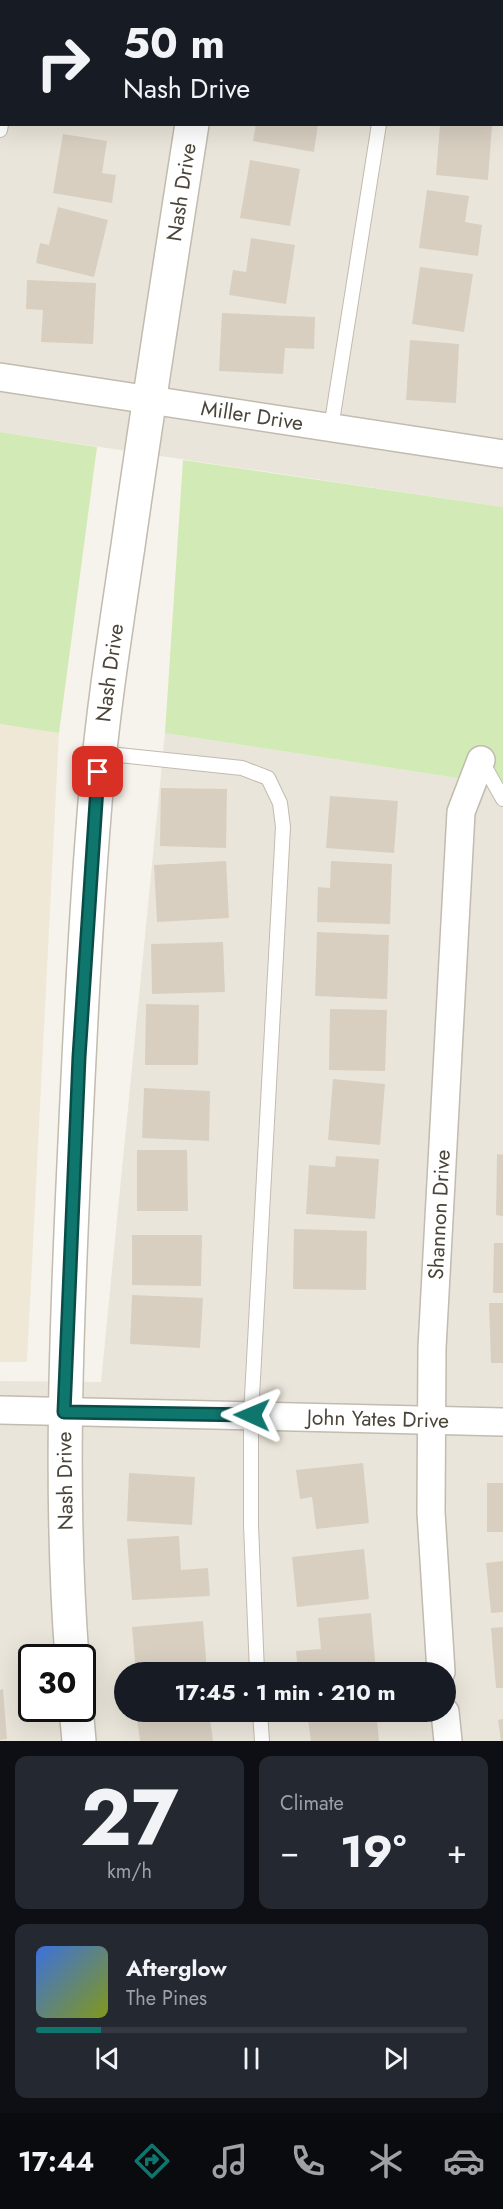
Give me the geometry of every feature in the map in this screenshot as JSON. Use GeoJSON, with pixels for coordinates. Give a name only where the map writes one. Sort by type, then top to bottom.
{"type":"FeatureCollection","features":[{"type":"Feature","properties":{"kind":"street","name":"Nash Drive"},"geometry":{"type":"LineString","coordinates":[[71,1644],[64,1412],[79,1057],[100,753],[148,400],[192,126]]}},
{"type":"Feature","properties":{"kind":"street","name":"Miller Drive"},"geometry":{"type":"LineString","coordinates":[[0,377],[503,454]]}},
{"type":"Feature","properties":{"kind":"street","name":"Shannon Drive"},"geometry":{"type":"LineString","coordinates":[[440,1662],[431,1512],[432,1336],[461,812],[481,760]]}},
{"type":"Feature","properties":{"kind":"street","name":"John Yates Drive"},"geometry":{"type":"LineString","coordinates":[[0,1410],[503,1422]]}},
{"type":"Feature","properties":{"kind":"street"},"geometry":{"type":"LineString","coordinates":[[77,1722],[79,1741]]}},
{"type":"Feature","properties":{"kind":"street"},"geometry":{"type":"LineString","coordinates":[[445,1722],[448,1741]]}},
{"type":"Feature","properties":{"kind":"lane"},"geometry":{"type":"LineString","coordinates":[[331,428],[379,126]]}},
{"type":"Feature","properties":{"kind":"lane"},"geometry":{"type":"LineString","coordinates":[[100,753],[242,768],[268,778],[280,803],[283,827],[252,1415],[251,1525],[257,1662]]}},
{"type":"Feature","properties":{"kind":"lane"},"geometry":{"type":"LineString","coordinates":[[481,760],[503,799]]}},
{"type":"Feature","properties":{"kind":"lane"},"geometry":{"type":"LineString","coordinates":[[261,1722],[262,1741]]}},
{"type":"Feature","properties":{"kind":"shaded area"},"geometry":{"type":"Polygon","coordinates":[[[0,126],[503,126],[503,507],[0,432],[0,126]]]}},
{"type":"Feature","properties":{"kind":"shaded area"},"geometry":{"type":"Polygon","coordinates":[[[0,724],[59,733],[27,1362],[0,1362],[0,724]]]}},
{"type":"Feature","properties":{"kind":"shaded area"},"geometry":{"type":"Polygon","coordinates":[[[165,733],[503,785],[503,1741],[0,1741],[0,1381],[101,1382],[165,733]]]}},
{"type":"Feature","properties":{"kind":"green space"},"geometry":{"type":"Polygon","coordinates":[[[0,432],[97,447],[59,733],[0,724],[0,432]]]}},
{"type":"Feature","properties":{"kind":"green space"},"geometry":{"type":"Polygon","coordinates":[[[183,460],[503,507],[503,785],[165,733],[183,460]]]}},
{"type":"Feature","properties":{"kind":"building"},"geometry":{"type":"Polygon","coordinates":[[[256,126],[318,126],[314,152],[253,141],[256,126]]]}},
{"type":"Feature","properties":{"kind":"building"},"geometry":{"type":"Polygon","coordinates":[[[440,126],[492,126],[488,180],[436,175],[440,126]]]}},
{"type":"Feature","properties":{"kind":"building"},"geometry":{"type":"Polygon","coordinates":[[[63,134],[107,141],[102,173],[116,175],[112,203],[53,193],[63,134]]]}},
{"type":"Feature","properties":{"kind":"building"},"geometry":{"type":"Polygon","coordinates":[[[250,160],[300,169],[290,226],[240,218],[250,160]]]}},
{"type":"Feature","properties":{"kind":"building"},"geometry":{"type":"Polygon","coordinates":[[[427,190],[469,196],[465,222],[482,225],[478,256],[419,248],[427,190]]]}},
{"type":"Feature","properties":{"kind":"building"},"geometry":{"type":"Polygon","coordinates":[[[58,207],[108,220],[94,277],[36,263],[40,243],[49,245],[58,207]]]}},
{"type":"Feature","properties":{"kind":"building"},"geometry":{"type":"Polygon","coordinates":[[[251,238],[295,245],[286,304],[229,295],[233,270],[246,272],[251,238]]]}},
{"type":"Feature","properties":{"kind":"building"},"geometry":{"type":"Polygon","coordinates":[[[420,267],[473,274],[464,332],[412,324],[420,267]]]}},
{"type":"Feature","properties":{"kind":"building"},"geometry":{"type":"Polygon","coordinates":[[[27,280],[96,283],[93,344],[41,342],[43,310],[26,309],[27,280]]]}},
{"type":"Feature","properties":{"kind":"building"},"geometry":{"type":"Polygon","coordinates":[[[222,313],[315,317],[314,349],[285,348],[283,374],[219,371],[222,313]]]}},
{"type":"Feature","properties":{"kind":"building"},"geometry":{"type":"Polygon","coordinates":[[[410,340],[459,344],[456,403],[406,400],[410,340]]]}},
{"type":"Feature","properties":{"kind":"building"},"geometry":{"type":"Polygon","coordinates":[[[161,788],[227,789],[226,848],[160,846],[161,788]]]}},
{"type":"Feature","properties":{"kind":"building"},"geometry":{"type":"Polygon","coordinates":[[[330,796],[398,801],[394,853],[326,848],[330,796]]]}},
{"type":"Feature","properties":{"kind":"building"},"geometry":{"type":"Polygon","coordinates":[[[226,861],[229,918],[157,922],[154,865],[226,861]]]}},
{"type":"Feature","properties":{"kind":"building"},"geometry":{"type":"Polygon","coordinates":[[[331,861],[392,864],[390,924],[317,922],[318,887],[330,888],[331,861]]]}},
{"type":"Feature","properties":{"kind":"building"},"geometry":{"type":"Polygon","coordinates":[[[317,932],[389,935],[387,999],[315,996],[317,932]]]}},
{"type":"Feature","properties":{"kind":"building"},"geometry":{"type":"Polygon","coordinates":[[[223,942],[225,992],[152,994],[151,944],[223,942]]]}},
{"type":"Feature","properties":{"kind":"building"},"geometry":{"type":"Polygon","coordinates":[[[146,1004],[199,1005],[198,1065],[145,1065],[146,1004]]]}},
{"type":"Feature","properties":{"kind":"building"},"geometry":{"type":"Polygon","coordinates":[[[330,1009],[387,1010],[385,1071],[329,1070],[330,1009]]]}},
{"type":"Feature","properties":{"kind":"building"},"geometry":{"type":"Polygon","coordinates":[[[333,1079],[385,1084],[380,1145],[328,1140],[333,1079]]]}},
{"type":"Feature","properties":{"kind":"building"},"geometry":{"type":"Polygon","coordinates":[[[144,1088],[210,1091],[209,1141],[142,1138],[144,1088]]]}},
{"type":"Feature","properties":{"kind":"building"},"geometry":{"type":"Polygon","coordinates":[[[137,1150],[187,1150],[188,1211],[137,1211],[137,1150]]]}},
{"type":"Feature","properties":{"kind":"building"},"geometry":{"type":"Polygon","coordinates":[[[497,1154],[503,1155],[503,1216],[496,1215],[497,1154]]]}},
{"type":"Feature","properties":{"kind":"building"},"geometry":{"type":"Polygon","coordinates":[[[336,1156],[379,1159],[375,1219],[306,1214],[309,1165],[335,1167],[336,1156]]]}},
{"type":"Feature","properties":{"kind":"building"},"geometry":{"type":"Polygon","coordinates":[[[294,1229],[367,1231],[366,1290],[293,1289],[294,1229]]]}},
{"type":"Feature","properties":{"kind":"building"},"geometry":{"type":"Polygon","coordinates":[[[132,1235],[202,1235],[201,1286],[132,1285],[132,1235]]]}},
{"type":"Feature","properties":{"kind":"building"},"geometry":{"type":"Polygon","coordinates":[[[494,1243],[503,1243],[503,1293],[493,1293],[494,1243]]]}},
{"type":"Feature","properties":{"kind":"building"},"geometry":{"type":"Polygon","coordinates":[[[132,1295],[203,1298],[200,1348],[130,1344],[132,1295]]]}},
{"type":"Feature","properties":{"kind":"building"},"geometry":{"type":"Polygon","coordinates":[[[489,1303],[503,1303],[503,1363],[491,1363],[489,1303]]]}},
{"type":"Feature","properties":{"kind":"building"},"geometry":{"type":"Polygon","coordinates":[[[363,1463],[369,1523],[316,1529],[312,1497],[300,1499],[296,1470],[363,1463]]]}},
{"type":"Feature","properties":{"kind":"building"},"geometry":{"type":"Polygon","coordinates":[[[129,1473],[195,1477],[192,1525],[127,1521],[129,1473]]]}},
{"type":"Feature","properties":{"kind":"building"},"geometry":{"type":"Polygon","coordinates":[[[487,1483],[503,1483],[503,1532],[487,1532],[487,1483]]]}},
{"type":"Feature","properties":{"kind":"building"},"geometry":{"type":"Polygon","coordinates":[[[179,1536],[181,1570],[208,1568],[210,1596],[132,1600],[127,1539],[179,1536]]]}},
{"type":"Feature","properties":{"kind":"building"},"geometry":{"type":"Polygon","coordinates":[[[364,1549],[369,1599],[297,1607],[292,1557],[364,1549]]]}},
{"type":"Feature","properties":{"kind":"building"},"geometry":{"type":"Polygon","coordinates":[[[503,1561],[503,1612],[491,1613],[486,1563],[503,1561]]]}},
{"type":"Feature","properties":{"kind":"building"},"geometry":{"type":"Polygon","coordinates":[[[371,1613],[375,1662],[297,1662],[296,1651],[321,1649],[318,1618],[371,1613]]]}},
{"type":"Feature","properties":{"kind":"building"},"geometry":{"type":"Polygon","coordinates":[[[203,1621],[206,1662],[135,1662],[132,1627],[203,1621]]]}},
{"type":"Feature","properties":{"kind":"building"},"geometry":{"type":"Polygon","coordinates":[[[503,1627],[503,1688],[496,1688],[491,1628],[503,1627]]]}},
{"type":"Feature","properties":{"kind":"building"},"geometry":{"type":"Polygon","coordinates":[[[3,1689],[7,1739],[0,1740],[0,1690],[3,1689]]]}},
{"type":"Feature","properties":{"kind":"building"},"geometry":{"type":"Polygon","coordinates":[[[503,1719],[503,1741],[501,1741],[498,1720],[503,1719]]]}},
{"type":"Feature","properties":{"kind":"building"},"geometry":{"type":"Polygon","coordinates":[[[137,1722],[210,1722],[213,1741],[140,1741],[137,1722]]]}},
{"type":"Feature","properties":{"kind":"building"},"geometry":{"type":"Polygon","coordinates":[[[308,1722],[377,1722],[379,1741],[311,1741],[308,1722]]]}},
{"type":"Feature","properties":{"kind":"route"},"geometry":{"type":"LineString","coordinates":[[98,772],[79,1057],[64,1412],[252,1415]]}}]}
